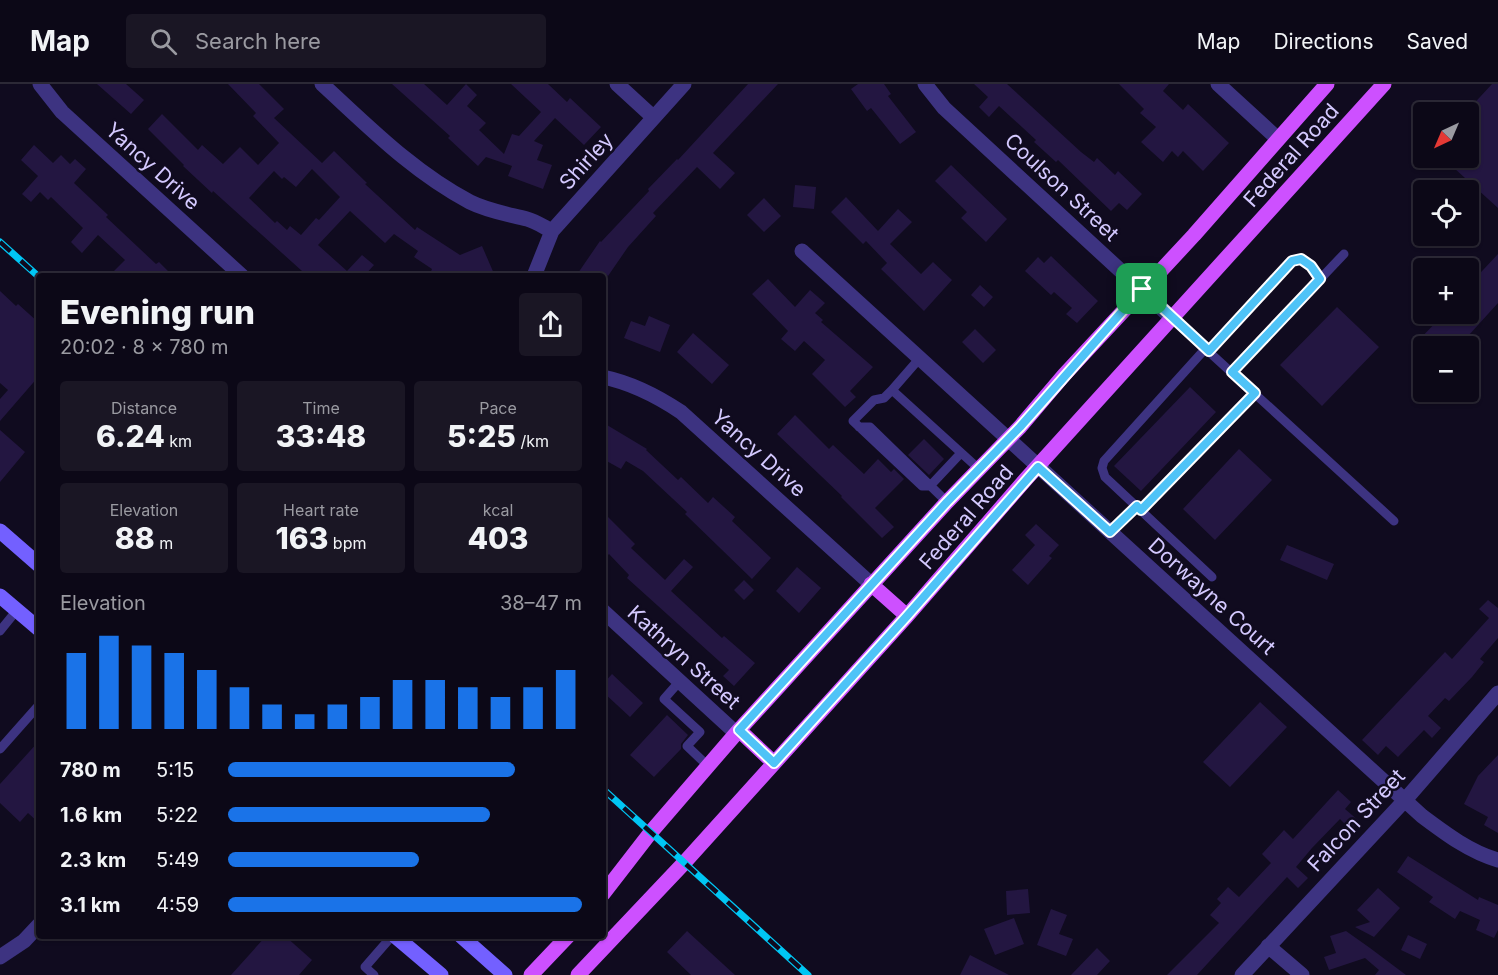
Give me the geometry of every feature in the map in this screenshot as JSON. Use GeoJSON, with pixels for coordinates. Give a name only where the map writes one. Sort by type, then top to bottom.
{"type":"FeatureCollection","features":[{"type":"Feature","properties":{"kind":"main road","name":"Federal Road"},"geometry":{"type":"LineString","coordinates":[[606,890],[651,832],[737,732],[947,502],[1008,440],[1327,84]]}},
{"type":"Feature","properties":{"kind":"main road","name":"Federal Road"},"geometry":{"type":"LineString","coordinates":[[579,975],[907,616],[1038,467],[1384,84]]}},
{"type":"Feature","properties":{"kind":"main road"},"geometry":{"type":"LineString","coordinates":[[0,531],[36,562]]}},
{"type":"Feature","properties":{"kind":"main road"},"geometry":{"type":"LineString","coordinates":[[871,584],[907,616]]}},
{"type":"Feature","properties":{"kind":"main road"},"geometry":{"type":"LineString","coordinates":[[0,596],[36,626]]}},
{"type":"Feature","properties":{"kind":"main road"},"geometry":{"type":"LineString","coordinates":[[737,732],[774,763]]}},
{"type":"Feature","properties":{"kind":"main road"},"geometry":{"type":"LineString","coordinates":[[396,939],[432,972]]}},
{"type":"Feature","properties":{"kind":"main road"},"geometry":{"type":"LineString","coordinates":[[468,939],[505,975]]}},
{"type":"Feature","properties":{"kind":"main road"},"geometry":{"type":"LineString","coordinates":[[531,975],[565,939]]}},
{"type":"Feature","properties":{"kind":"street","name":"Yancy Drive"},"geometry":{"type":"LineString","coordinates":[[40,84],[62,112],[239,273]]}},
{"type":"Feature","properties":{"kind":"street"},"geometry":{"type":"LineString","coordinates":[[322,84],[420,172],[437,183],[472,203],[498,213],[529,219],[552,231]]}},
{"type":"Feature","properties":{"kind":"street"},"geometry":{"type":"LineString","coordinates":[[617,84],[653,117]]}},
{"type":"Feature","properties":{"kind":"street","name":"Shirley"},"geometry":{"type":"LineString","coordinates":[[535,273],[552,231],[684,84]]}},
{"type":"Feature","properties":{"kind":"street","name":"Coulson Street"},"geometry":{"type":"LineString","coordinates":[[926,84],[944,108],[1173,319]]}},
{"type":"Feature","properties":{"kind":"street"},"geometry":{"type":"LineString","coordinates":[[1218,84],[1278,139]]}},
{"type":"Feature","properties":{"kind":"street","name":"Dorwayne Court"},"geometry":{"type":"LineString","coordinates":[[802,251],[1422,816],[1482,856],[1498,860]]}},
{"type":"Feature","properties":{"kind":"street","name":"Yancy Drive"},"geometry":{"type":"LineString","coordinates":[[606,378],[648,392],[681,412],[871,584]]}},
{"type":"Feature","properties":{"kind":"street","name":"Kathryn Street"},"geometry":{"type":"LineString","coordinates":[[606,614],[737,732]]}},
{"type":"Feature","properties":{"kind":"street","name":"Falcon Street"},"geometry":{"type":"LineString","coordinates":[[1242,975],[1405,800],[1498,693]]}},
{"type":"Feature","properties":{"kind":"street"},"geometry":{"type":"LineString","coordinates":[[0,957],[24,941],[36,928]]}},
{"type":"Feature","properties":{"kind":"street"},"geometry":{"type":"LineString","coordinates":[[1268,946],[1302,975]]}},
{"type":"Feature","properties":{"kind":"lane"},"geometry":{"type":"LineString","coordinates":[[1232,372],[1344,254]]}},
{"type":"Feature","properties":{"kind":"lane"},"geometry":{"type":"LineString","coordinates":[[1212,577],[1105,477],[1102,468],[1104,461],[1292,261],[1301,259],[1311,266],[1320,279]]}},
{"type":"Feature","properties":{"kind":"lane"},"geometry":{"type":"LineString","coordinates":[[1173,319],[1394,521]]}},
{"type":"Feature","properties":{"kind":"lane"},"geometry":{"type":"LineString","coordinates":[[919,358],[884,398],[874,400],[856,424],[922,486],[930,486],[947,502]]}},
{"type":"Feature","properties":{"kind":"lane"},"geometry":{"type":"LineString","coordinates":[[892,390],[979,469]]}},
{"type":"Feature","properties":{"kind":"lane"},"geometry":{"type":"LineString","coordinates":[[1110,532],[1139,508],[1255,393]]}},
{"type":"Feature","properties":{"kind":"lane"},"geometry":{"type":"LineString","coordinates":[[930,486],[961,453]]}},
{"type":"Feature","properties":{"kind":"lane"},"geometry":{"type":"LineString","coordinates":[[0,631],[17,610]]}},
{"type":"Feature","properties":{"kind":"lane"},"geometry":{"type":"LineString","coordinates":[[680,682],[664,699],[700,732],[687,746],[708,766]]}},
{"type":"Feature","properties":{"kind":"lane"},"geometry":{"type":"LineString","coordinates":[[0,749],[36,708]]}},
{"type":"Feature","properties":{"kind":"lane"},"geometry":{"type":"LineString","coordinates":[[374,975],[365,967],[390,939]]}},
{"type":"Feature","properties":{"kind":"building"},"geometry":{"type":"Polygon","coordinates":[[[97,84],[126,84],[144,100],[131,114],[97,84]]]}},
{"type":"Feature","properties":{"kind":"building"},"geometry":{"type":"Polygon","coordinates":[[[228,84],[259,84],[284,109],[274,118],[322,163],[334,151],[367,183],[365,184],[415,230],[417,227],[460,255],[482,246],[494,273],[430,273],[432,269],[414,257],[418,251],[394,234],[385,243],[350,211],[318,245],[347,271],[362,255],[374,265],[367,273],[300,273],[302,271],[183,166],[148,129],[162,114],[198,150],[202,145],[223,164],[240,147],[258,165],[279,143],[253,116],[256,113],[228,84]],[[312,169],[296,187],[274,171],[249,198],[275,223],[277,221],[287,230],[290,226],[301,235],[316,218],[319,220],[340,197],[312,169]]]}},
{"type":"Feature","properties":{"kind":"building"},"geometry":{"type":"Polygon","coordinates":[[[392,84],[424,84],[447,105],[466,84],[477,95],[467,106],[486,123],[479,130],[504,154],[512,134],[519,136],[541,112],[511,84],[548,84],[567,102],[570,98],[601,127],[584,145],[555,118],[534,141],[543,145],[537,160],[552,165],[543,189],[508,176],[512,166],[486,157],[478,166],[448,138],[450,136],[392,84]]]}},
{"type":"Feature","properties":{"kind":"building"},"geometry":{"type":"Polygon","coordinates":[[[748,84],[778,84],[713,153],[735,173],[720,189],[697,167],[653,213],[656,216],[628,247],[608,276],[606,273],[578,273],[600,241],[748,84]]]}},
{"type":"Feature","properties":{"kind":"building"},"geometry":{"type":"Polygon","coordinates":[[[858,84],[884,84],[891,94],[888,96],[916,132],[900,144],[871,108],[867,111],[851,89],[858,84]]]}},
{"type":"Feature","properties":{"kind":"building"},"geometry":{"type":"Polygon","coordinates":[[[974,84],[1007,84],[1081,152],[1094,162],[1097,158],[1115,175],[1118,171],[1142,194],[1127,210],[1119,203],[1111,211],[1058,160],[1056,162],[1034,142],[1036,140],[999,106],[989,117],[979,107],[988,97],[974,84]]]}},
{"type":"Feature","properties":{"kind":"building"},"geometry":{"type":"Polygon","coordinates":[[[1119,84],[1169,84],[1163,91],[1183,110],[1188,104],[1229,143],[1203,171],[1183,151],[1178,157],[1172,151],[1163,162],[1141,142],[1156,127],[1140,113],[1144,109],[1119,84]]]}},
{"type":"Feature","properties":{"kind":"building"},"geometry":{"type":"Polygon","coordinates":[[[1492,84],[1498,84],[1498,208],[1479,191],[1479,180],[1467,180],[1454,168],[1479,168],[1479,102],[1475,102],[1492,84]]]}},
{"type":"Feature","properties":{"kind":"building"},"geometry":{"type":"Polygon","coordinates":[[[34,145],[53,163],[61,155],[70,164],[75,159],[86,169],[74,183],[156,264],[159,262],[170,273],[112,273],[125,260],[98,235],[82,253],[71,242],[83,228],[51,197],[48,200],[40,192],[31,202],[22,194],[38,176],[21,160],[34,145]]]}},
{"type":"Feature","properties":{"kind":"building"},"geometry":{"type":"Polygon","coordinates":[[[951,165],[1007,219],[986,242],[961,218],[967,212],[935,181],[951,165]]]}},
{"type":"Feature","properties":{"kind":"building"},"geometry":{"type":"Polygon","coordinates":[[[795,185],[816,187],[814,209],[793,207],[795,185]]]}},
{"type":"Feature","properties":{"kind":"building"},"geometry":{"type":"Polygon","coordinates":[[[846,197],[878,231],[898,209],[912,222],[890,244],[921,274],[933,262],[952,280],[924,311],[881,269],[887,263],[866,241],[863,244],[831,212],[846,197]]]}},
{"type":"Feature","properties":{"kind":"building"},"geometry":{"type":"Polygon","coordinates":[[[764,198],[781,216],[764,232],[747,215],[764,198]]]}},
{"type":"Feature","properties":{"kind":"building"},"geometry":{"type":"Polygon","coordinates":[[[1498,254],[1498,303],[1479,324],[1479,274],[1498,254]]]}},
{"type":"Feature","properties":{"kind":"building"},"geometry":{"type":"Polygon","coordinates":[[[1051,256],[1098,301],[1077,323],[1066,314],[1072,308],[1054,292],[1051,295],[1025,271],[1038,257],[1044,263],[1051,256]]]}},
{"type":"Feature","properties":{"kind":"building"},"geometry":{"type":"Polygon","coordinates":[[[768,279],[795,307],[810,290],[825,303],[815,313],[823,320],[821,322],[873,367],[850,391],[856,397],[845,407],[812,374],[825,360],[804,341],[795,351],[781,339],[788,331],[752,294],[768,279]]]}},
{"type":"Feature","properties":{"kind":"building"},"geometry":{"type":"Polygon","coordinates":[[[980,285],[993,297],[984,307],[971,295],[980,285]]]}},
{"type":"Feature","properties":{"kind":"building"},"geometry":{"type":"Polygon","coordinates":[[[0,291],[36,320],[36,379],[0,421],[0,399],[8,390],[0,383],[0,291]]]}},
{"type":"Feature","properties":{"kind":"building"},"geometry":{"type":"Polygon","coordinates":[[[1337,307],[1379,347],[1322,406],[1280,365],[1337,307]]]}},
{"type":"Feature","properties":{"kind":"building"},"geometry":{"type":"Polygon","coordinates":[[[649,316],[670,325],[660,352],[624,338],[631,321],[645,326],[649,316]]]}},
{"type":"Feature","properties":{"kind":"building"},"geometry":{"type":"Polygon","coordinates":[[[1434,324],[1479,324],[1468,336],[1423,336],[1434,324]]]}},
{"type":"Feature","properties":{"kind":"building"},"geometry":{"type":"Polygon","coordinates":[[[975,329],[996,350],[983,363],[962,342],[975,329]]]}},
{"type":"Feature","properties":{"kind":"building"},"geometry":{"type":"Polygon","coordinates":[[[693,333],[729,365],[712,384],[677,352],[693,333]]]}},
{"type":"Feature","properties":{"kind":"building"},"geometry":{"type":"Polygon","coordinates":[[[1190,387],[1216,412],[1141,491],[1114,466],[1190,387]]]}},
{"type":"Feature","properties":{"kind":"building"},"geometry":{"type":"Polygon","coordinates":[[[795,415],[829,449],[833,445],[864,474],[878,459],[891,472],[894,469],[904,479],[875,508],[894,527],[882,538],[777,434],[795,415]]]}},
{"type":"Feature","properties":{"kind":"building"},"geometry":{"type":"Polygon","coordinates":[[[607,425],[647,449],[678,480],[681,477],[708,503],[713,497],[735,517],[732,521],[771,558],[752,579],[685,514],[687,512],[643,471],[626,461],[621,469],[606,461],[607,425]]]}},
{"type":"Feature","properties":{"kind":"building"},"geometry":{"type":"Polygon","coordinates":[[[0,430],[25,452],[0,482],[0,430]]]}},
{"type":"Feature","properties":{"kind":"building"},"geometry":{"type":"Polygon","coordinates":[[[924,439],[944,459],[929,475],[908,455],[924,439]]]}},
{"type":"Feature","properties":{"kind":"building"},"geometry":{"type":"Polygon","coordinates":[[[1239,449],[1272,480],[1215,540],[1183,509],[1239,449]]]}},
{"type":"Feature","properties":{"kind":"building"},"geometry":{"type":"Polygon","coordinates":[[[606,515],[635,544],[631,548],[665,580],[684,559],[693,567],[671,591],[722,638],[724,636],[755,663],[734,686],[723,676],[729,670],[627,578],[629,575],[609,554],[606,557],[606,515]]]}},
{"type":"Feature","properties":{"kind":"building"},"geometry":{"type":"Polygon","coordinates":[[[1036,524],[1059,545],[1049,556],[1052,558],[1028,585],[1012,570],[1035,545],[1025,535],[1036,524]]]}},
{"type":"Feature","properties":{"kind":"building"},"geometry":{"type":"Polygon","coordinates":[[[1287,545],[1334,564],[1327,580],[1280,560],[1287,545]]]}},
{"type":"Feature","properties":{"kind":"building"},"geometry":{"type":"Polygon","coordinates":[[[797,567],[821,588],[799,613],[776,591],[797,567]]]}},
{"type":"Feature","properties":{"kind":"building"},"geometry":{"type":"Polygon","coordinates":[[[744,580],[754,590],[744,600],[734,590],[744,580]]]}},
{"type":"Feature","properties":{"kind":"building"},"geometry":{"type":"Polygon","coordinates":[[[1488,600],[1498,608],[1498,638],[1480,659],[1484,662],[1472,677],[1449,701],[1445,698],[1428,716],[1441,728],[1432,738],[1424,730],[1398,757],[1386,746],[1378,755],[1362,740],[1445,652],[1452,659],[1489,618],[1479,609],[1488,600]]]}},
{"type":"Feature","properties":{"kind":"building"},"geometry":{"type":"Polygon","coordinates":[[[612,674],[643,703],[630,717],[606,695],[606,681],[612,674]]]}},
{"type":"Feature","properties":{"kind":"building"},"geometry":{"type":"Polygon","coordinates":[[[1260,702],[1287,727],[1230,787],[1203,762],[1260,702]]]}},
{"type":"Feature","properties":{"kind":"building"},"geometry":{"type":"Polygon","coordinates":[[[667,715],[688,735],[681,744],[681,749],[654,777],[630,755],[667,715]]]}},
{"type":"Feature","properties":{"kind":"building"},"geometry":{"type":"Polygon","coordinates":[[[36,744],[36,820],[28,813],[20,822],[0,803],[0,784],[36,744]]]}},
{"type":"Feature","properties":{"kind":"building"},"geometry":{"type":"Polygon","coordinates":[[[1498,755],[1498,833],[1484,825],[1488,817],[1464,804],[1478,776],[1498,755]]]}},
{"type":"Feature","properties":{"kind":"building"},"geometry":{"type":"Polygon","coordinates":[[[1338,790],[1351,802],[1345,809],[1359,821],[1351,830],[1340,819],[1312,848],[1296,867],[1308,878],[1298,888],[1287,877],[1197,975],[1167,975],[1219,923],[1210,915],[1221,903],[1217,899],[1228,887],[1239,897],[1271,863],[1262,854],[1284,830],[1293,839],[1338,790]]]}},
{"type":"Feature","properties":{"kind":"building"},"geometry":{"type":"Polygon","coordinates":[[[1408,856],[1478,900],[1479,897],[1498,905],[1498,930],[1494,938],[1476,930],[1480,920],[1460,911],[1455,919],[1429,902],[1433,897],[1397,872],[1408,856]]]}},
{"type":"Feature","properties":{"kind":"building"},"geometry":{"type":"Polygon","coordinates":[[[1378,888],[1400,908],[1374,937],[1355,927],[1370,922],[1357,910],[1378,888]]]}},
{"type":"Feature","properties":{"kind":"building"},"geometry":{"type":"Polygon","coordinates":[[[1028,889],[1030,913],[1007,915],[1006,891],[1028,889]]]}},
{"type":"Feature","properties":{"kind":"building"},"geometry":{"type":"Polygon","coordinates":[[[1051,909],[1067,915],[1059,934],[1073,939],[1066,956],[1037,945],[1051,909]]]}},
{"type":"Feature","properties":{"kind":"building"},"geometry":{"type":"Polygon","coordinates":[[[1014,918],[1024,944],[995,955],[984,929],[1014,918]]]}},
{"type":"Feature","properties":{"kind":"building"},"geometry":{"type":"Polygon","coordinates":[[[687,931],[735,975],[691,975],[667,952],[687,931]]]}},
{"type":"Feature","properties":{"kind":"building"},"geometry":{"type":"Polygon","coordinates":[[[1346,931],[1406,975],[1375,975],[1379,970],[1365,958],[1329,970],[1324,957],[1336,953],[1330,936],[1346,931]]]}},
{"type":"Feature","properties":{"kind":"building"},"geometry":{"type":"Polygon","coordinates":[[[1408,935],[1427,944],[1420,959],[1401,950],[1408,935]]]}},
{"type":"Feature","properties":{"kind":"building"},"geometry":{"type":"Polygon","coordinates":[[[263,939],[288,939],[312,960],[299,975],[231,975],[263,939]]]}},
{"type":"Feature","properties":{"kind":"building"},"geometry":{"type":"Polygon","coordinates":[[[1097,948],[1110,961],[1097,975],[1071,975],[1097,948]]]}},
{"type":"Feature","properties":{"kind":"building"},"geometry":{"type":"Polygon","coordinates":[[[970,955],[1009,975],[960,975],[970,955]]]}},
{"type":"Feature","properties":{"kind":"railway"},"geometry":{"type":"LineString","coordinates":[[0,242],[36,274]]}},
{"type":"Feature","properties":{"kind":"railway"},"geometry":{"type":"LineString","coordinates":[[606,792],[808,975]]}},
{"type":"Feature","properties":{"kind":"route"},"geometry":{"type":"LineString","coordinates":[[1301,259],[1311,266],[1320,279],[1232,372],[1255,393],[1141,510],[1137,506],[1110,532],[1038,467],[774,763],[739,730],[947,502],[999,450],[1142,289],[1209,351],[1292,261],[1301,259]]}}]}
